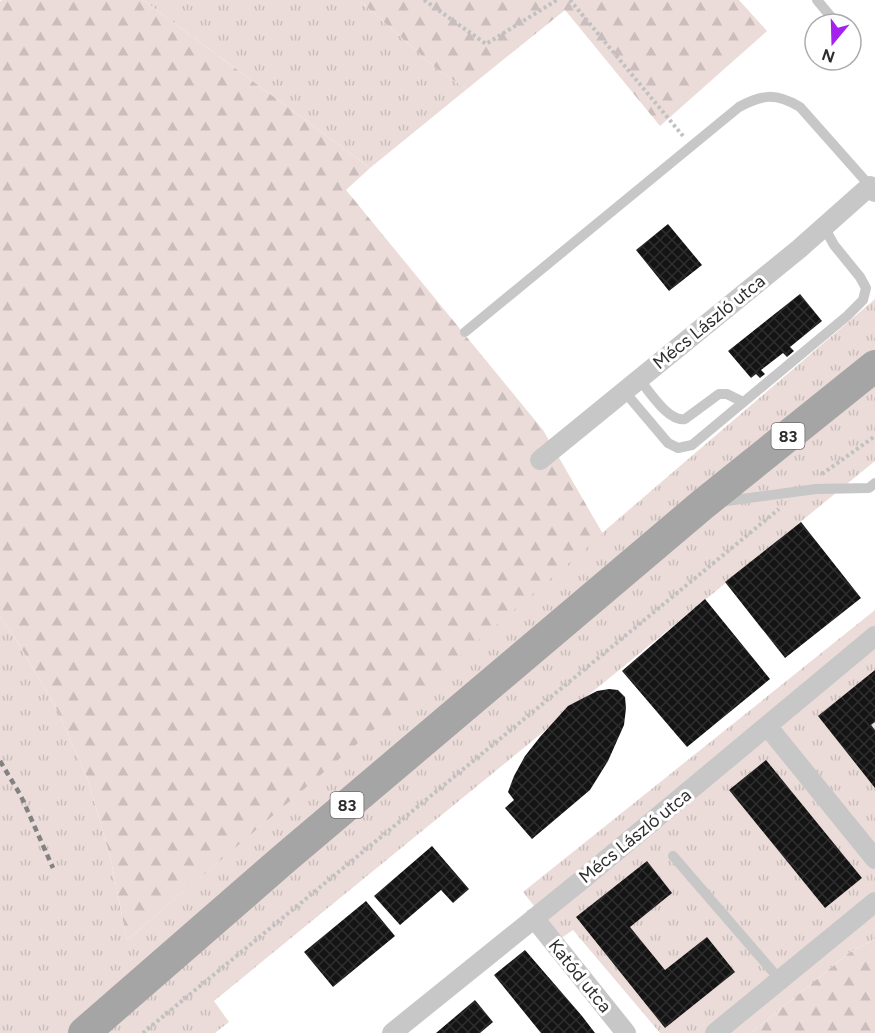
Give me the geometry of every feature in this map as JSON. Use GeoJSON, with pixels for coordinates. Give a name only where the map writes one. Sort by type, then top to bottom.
{"type":"FeatureCollection","features":[{"type":"Feature","properties":{"kind":"main road","name":"83"},"geometry":{"type":"LineString","coordinates":[[84,1033],[302,843],[702,505],[875,366]]}},
{"type":"Feature","properties":{"kind":"street","name":"Mécs László utca"},"geometry":{"type":"LineString","coordinates":[[540,460],[872,189]]}},
{"type":"Feature","properties":{"kind":"street","name":"Mécs László utca"},"geometry":{"type":"LineString","coordinates":[[392,1033],[768,727],[875,636]]}},
{"type":"Feature","properties":{"kind":"street"},"geometry":{"type":"LineString","coordinates":[[768,727],[875,859]]}},
{"type":"Feature","properties":{"kind":"street"},"geometry":{"type":"LineString","coordinates":[[715,1033],[875,902]]}},
{"type":"Feature","properties":{"kind":"street","name":"Katód utca"},"geometry":{"type":"LineString","coordinates":[[534,918],[626,1033]]}},
{"type":"Feature","properties":{"kind":"lane"},"geometry":{"type":"LineString","coordinates":[[817,0],[827,12]]}},
{"type":"Feature","properties":{"kind":"lane"},"geometry":{"type":"LineString","coordinates":[[465,332],[739,107],[763,97],[787,100],[800,107],[872,189]]}},
{"type":"Feature","properties":{"kind":"lane"},"geometry":{"type":"LineString","coordinates":[[631,385],[668,443],[678,448],[692,445],[863,300],[866,288],[834,245],[824,227]]}},
{"type":"Feature","properties":{"kind":"lane"},"geometry":{"type":"LineString","coordinates":[[631,385],[678,420],[685,419],[719,394],[727,394],[743,402]]}},
{"type":"Feature","properties":{"kind":"lane"},"geometry":{"type":"LineString","coordinates":[[702,505],[800,491],[873,489]]}},
{"type":"Feature","properties":{"kind":"lane"},"geometry":{"type":"LineString","coordinates":[[673,856],[780,980]]}},
{"type":"Feature","properties":{"kind":"path"},"geometry":{"type":"LineString","coordinates":[[424,0],[486,44],[557,0]]}},
{"type":"Feature","properties":{"kind":"path"},"geometry":{"type":"LineString","coordinates":[[570,0],[691,145]]}},
{"type":"Feature","properties":{"kind":"path"},"geometry":{"type":"LineString","coordinates":[[143,1033],[800,491],[875,436]]}},
{"type":"Feature","properties":{"kind":"green space"},"geometry":{"type":"Polygon","coordinates":[[[143,0],[359,0],[438,70],[467,89],[370,168],[143,0]]]}},
{"type":"Feature","properties":{"kind":"green space"},"geometry":{"type":"Polygon","coordinates":[[[143,0],[370,168],[346,190],[543,430],[603,534],[127,940],[110,856],[87,777],[56,708],[19,644],[0,617],[0,1],[143,0]]]}},
{"type":"Feature","properties":{"kind":"green space"},"geometry":{"type":"Polygon","coordinates":[[[359,0],[739,0],[767,31],[660,126],[565,10],[467,89],[438,70],[359,0]]]}},
{"type":"Feature","properties":{"kind":"green space"},"geometry":{"type":"Polygon","coordinates":[[[875,299],[875,461],[214,1001],[229,1022],[215,1033],[0,1033],[0,617],[19,644],[56,708],[87,777],[110,856],[127,940],[875,299]]]}},
{"type":"Feature","properties":{"kind":"green space"},"geometry":{"type":"Polygon","coordinates":[[[875,610],[875,939],[849,953],[751,1033],[660,1033],[573,930],[560,939],[523,892],[875,610]]]}},
{"type":"Feature","properties":{"kind":"green space"},"geometry":{"type":"Polygon","coordinates":[[[875,939],[875,1033],[751,1033],[849,953],[875,939]]]}},
{"type":"Feature","properties":{"kind":"building"},"geometry":{"type":"Polygon","coordinates":[[[668,224],[702,265],[669,291],[636,250],[668,224]]]}},
{"type":"Feature","properties":{"kind":"building"},"geometry":{"type":"Polygon","coordinates":[[[800,294],[822,321],[790,347],[794,351],[787,357],[783,353],[761,370],[765,374],[760,378],[756,374],[751,378],[728,351],[800,294]]]}},
{"type":"Feature","properties":{"kind":"building"},"geometry":{"type":"Polygon","coordinates":[[[801,522],[861,598],[785,658],[725,582],[801,522]]]}},
{"type":"Feature","properties":{"kind":"building"},"geometry":{"type":"Polygon","coordinates":[[[705,599],[770,679],[687,747],[622,671],[705,599]]]}},
{"type":"Feature","properties":{"kind":"building"},"geometry":{"type":"Polygon","coordinates":[[[875,670],[875,722],[871,725],[875,730],[875,788],[818,716],[875,670]]]}},
{"type":"Feature","properties":{"kind":"building"},"geometry":{"type":"Polygon","coordinates":[[[618,690],[625,697],[626,708],[624,725],[608,761],[590,790],[532,839],[505,808],[514,800],[508,792],[514,776],[525,756],[568,706],[597,691],[618,690]]]}},
{"type":"Feature","properties":{"kind":"building"},"geometry":{"type":"Polygon","coordinates":[[[766,760],[862,878],[825,908],[729,790],[766,760]]]}},
{"type":"Feature","properties":{"kind":"building"},"geometry":{"type":"Polygon","coordinates":[[[432,846],[469,889],[453,903],[441,890],[400,925],[374,896],[432,846]]]}},
{"type":"Feature","properties":{"kind":"building"},"geometry":{"type":"Polygon","coordinates":[[[647,861],[672,893],[630,927],[665,970],[707,937],[735,972],[665,1028],[576,917],[647,861]]]}},
{"type":"Feature","properties":{"kind":"building"},"geometry":{"type":"Polygon","coordinates":[[[366,901],[395,936],[333,987],[304,952],[366,901]]]}},
{"type":"Feature","properties":{"kind":"building"},"geometry":{"type":"Polygon","coordinates":[[[525,950],[595,1033],[541,1033],[494,975],[525,950]]]}},
{"type":"Feature","properties":{"kind":"building"},"geometry":{"type":"Polygon","coordinates":[[[475,1000],[493,1022],[480,1033],[436,1033],[475,1000]]]}},
{"type":"Feature","properties":{"kind":"railway"},"geometry":{"type":"LineString","coordinates":[[0,761],[21,796],[53,868]]}}]}
